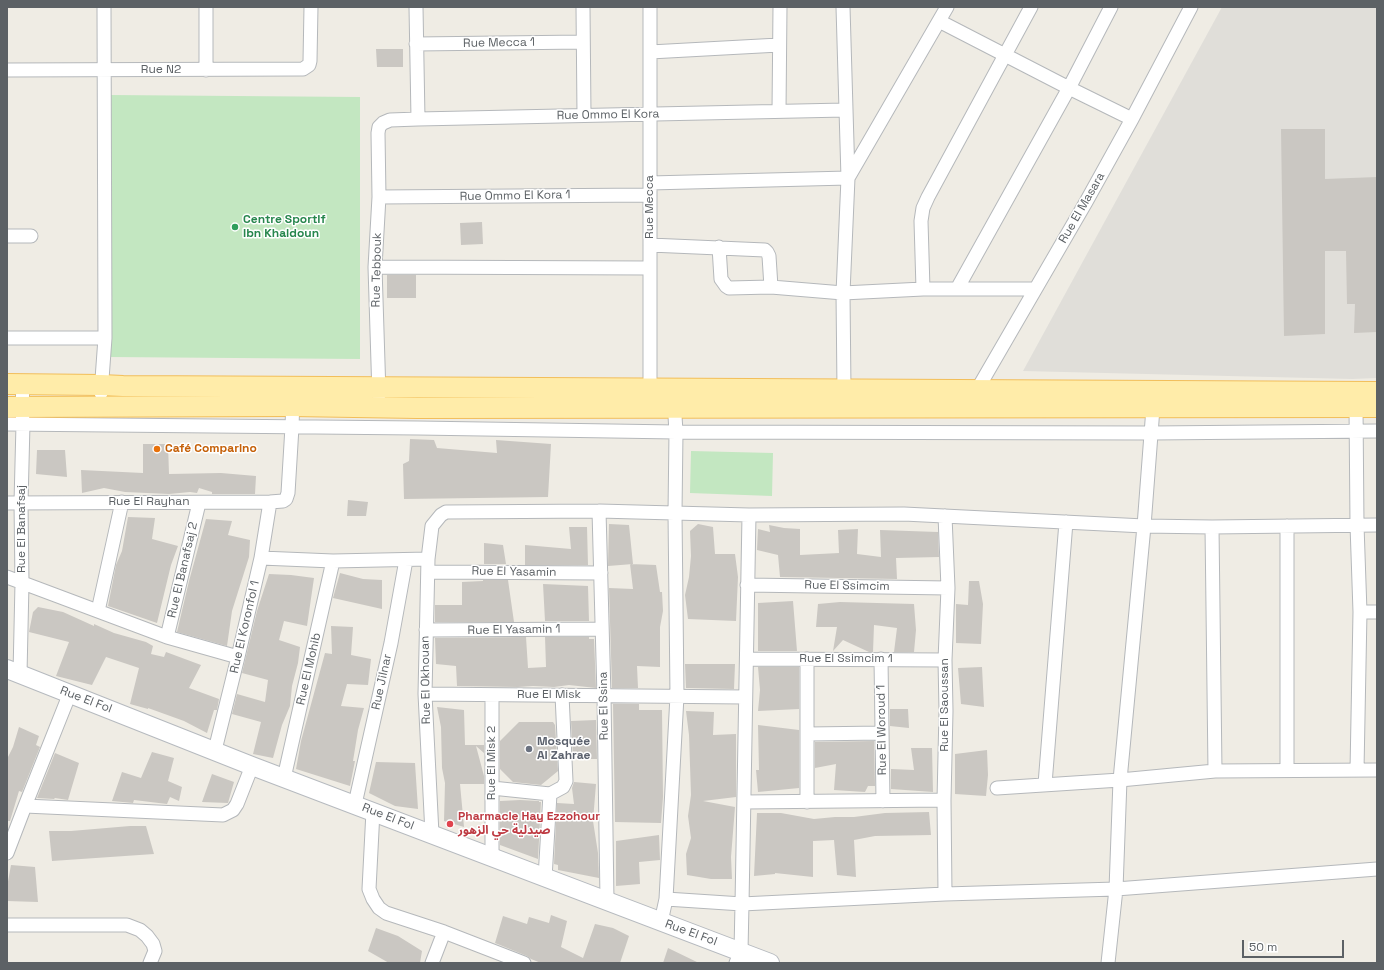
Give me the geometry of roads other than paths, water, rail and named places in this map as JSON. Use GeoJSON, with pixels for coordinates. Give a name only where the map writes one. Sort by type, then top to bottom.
{"type":"FeatureCollection","features":[{"type":"Feature","properties":{"kind":"main road"},"geometry":{"type":"LineString","coordinates":[[15,384],[101,385],[293,396],[379,407],[417,408],[650,398]]}},
{"type":"Feature","properties":{"kind":"main road"},"geometry":{"type":"LineString","coordinates":[[18,413],[293,396],[379,387],[650,398],[976,399],[1377,392]]}},
{"type":"Feature","properties":{"kind":"main road"},"geometry":{"type":"LineString","coordinates":[[674,398],[844,390],[976,399],[1153,408],[1377,407]]}},
{"type":"Feature","properties":{"kind":"street"},"geometry":{"type":"LineString","coordinates":[[101,407],[101,385],[105,338],[104,7]]}},
{"type":"Feature","properties":{"kind":"street"},"geometry":{"type":"LineString","coordinates":[[206,7],[206,70]]}},
{"type":"Feature","properties":{"kind":"street","name":"Rue N2"},"geometry":{"type":"LineString","coordinates":[[7,70],[304,69],[309,65],[310,61],[311,7]]}},
{"type":"Feature","properties":{"kind":"street"},"geometry":{"type":"LineString","coordinates":[[416,7],[418,119]]}},
{"type":"Feature","properties":{"kind":"street"},"geometry":{"type":"LineString","coordinates":[[583,7],[582,42],[584,115]]}},
{"type":"Feature","properties":{"kind":"street","name":"Rue Mecca"},"geometry":{"type":"LineString","coordinates":[[650,7],[650,398]]}},
{"type":"Feature","properties":{"kind":"street"},"geometry":{"type":"LineString","coordinates":[[779,111],[780,7]]}},
{"type":"Feature","properties":{"kind":"street"},"geometry":{"type":"LineString","coordinates":[[843,7],[848,178],[843,293],[844,390]]}},
{"type":"Feature","properties":{"kind":"street"},"geometry":{"type":"LineString","coordinates":[[848,178],[946,7]]}},
{"type":"Feature","properties":{"kind":"street"},"geometry":{"type":"LineString","coordinates":[[923,289],[921,221],[928,197],[1031,7]]}},
{"type":"Feature","properties":{"kind":"street"},"geometry":{"type":"LineString","coordinates":[[957,289],[1069,88],[1111,7]]}},
{"type":"Feature","properties":{"kind":"street","name":"Rue El Masara"},"geometry":{"type":"LineString","coordinates":[[976,399],[1034,288],[1086,202],[1191,7]]}},
{"type":"Feature","properties":{"kind":"street"},"geometry":{"type":"LineString","coordinates":[[939,21],[1132,119]]}},
{"type":"Feature","properties":{"kind":"street","name":"Rue Mecca 1"},"geometry":{"type":"LineString","coordinates":[[416,44],[582,42]]}},
{"type":"Feature","properties":{"kind":"street"},"geometry":{"type":"LineString","coordinates":[[650,52],[779,45]]}},
{"type":"Feature","properties":{"kind":"street","name":"Rue Ommo El Kora"},"geometry":{"type":"LineString","coordinates":[[378,133],[383,123],[390,120],[845,110]]}},
{"type":"Feature","properties":{"kind":"street","name":"Rue Tebbouk"},"geometry":{"type":"LineString","coordinates":[[378,133],[379,197],[375,267],[379,407]]}},
{"type":"Feature","properties":{"kind":"street","name":"Rue Ommo El Kora 1"},"geometry":{"type":"LineString","coordinates":[[379,197],[650,189],[848,178]]}},
{"type":"Feature","properties":{"kind":"street"},"geometry":{"type":"LineString","coordinates":[[7,236],[31,236]]}},
{"type":"Feature","properties":{"kind":"street"},"geometry":{"type":"LineString","coordinates":[[650,244],[760,249],[767,252],[771,287]]}},
{"type":"Feature","properties":{"kind":"street"},"geometry":{"type":"LineString","coordinates":[[719,247],[721,279],[729,288],[771,287],[843,293],[923,289],[1034,288]]}},
{"type":"Feature","properties":{"kind":"street"},"geometry":{"type":"LineString","coordinates":[[375,267],[650,268]]}},
{"type":"Feature","properties":{"kind":"street"},"geometry":{"type":"LineString","coordinates":[[7,338],[105,338]]}},
{"type":"Feature","properties":{"kind":"street","name":"Rue El Banafsaj"},"geometry":{"type":"LineString","coordinates":[[13,672],[22,583],[18,413],[15,384]]}},
{"type":"Feature","properties":{"kind":"street"},"geometry":{"type":"LineString","coordinates":[[292,427],[293,396]]}},
{"type":"Feature","properties":{"kind":"street"},"geometry":{"type":"LineString","coordinates":[[661,922],[666,899],[677,696],[675,513],[676,432],[674,398]]}},
{"type":"Feature","properties":{"kind":"street"},"geometry":{"type":"LineString","coordinates":[[1356,407],[1357,525],[1360,612],[1357,770]]}},
{"type":"Feature","properties":{"kind":"street"},"geometry":{"type":"LineString","coordinates":[[417,408],[418,428]]}},
{"type":"Feature","properties":{"kind":"street"},"geometry":{"type":"LineString","coordinates":[[1108,963],[1116,889],[1120,780],[1144,526],[1153,408]]}},
{"type":"Feature","properties":{"kind":"street"},"geometry":{"type":"LineString","coordinates":[[7,424],[18,413],[292,427],[676,432],[1152,433],[1377,430]]}},
{"type":"Feature","properties":{"kind":"street","name":"Rue El Rayhan"},"geometry":{"type":"LineString","coordinates":[[7,503],[270,502],[283,500],[287,497],[288,493],[292,427]]}},
{"type":"Feature","properties":{"kind":"street"},"geometry":{"type":"LineString","coordinates":[[98,611],[122,502]]}},
{"type":"Feature","properties":{"kind":"street","name":"Rue El Banafsaj 2"},"geometry":{"type":"LineString","coordinates":[[167,637],[200,502]]}},
{"type":"Feature","properties":{"kind":"street","name":"Rue El Koronfol 1"},"geometry":{"type":"LineString","coordinates":[[215,750],[261,558],[270,502]]}},
{"type":"Feature","properties":{"kind":"street"},"geometry":{"type":"LineString","coordinates":[[599,511],[749,515],[904,514],[1144,526],[1212,527],[1377,525]]}},
{"type":"Feature","properties":{"kind":"street","name":"Rue El Okhouan"},"geometry":{"type":"LineString","coordinates":[[432,834],[425,694],[428,565],[432,526],[441,515],[446,512],[599,511]]}},
{"type":"Feature","properties":{"kind":"street","name":"Rue El Ssina"},"geometry":{"type":"LineString","coordinates":[[599,511],[604,696],[607,901]]}},
{"type":"Feature","properties":{"kind":"street"},"geometry":{"type":"LineString","coordinates":[[739,957],[745,802],[745,697],[749,515]]}},
{"type":"Feature","properties":{"kind":"street","name":"Rue El Saoussan"},"geometry":{"type":"LineString","coordinates":[[945,516],[948,588],[945,660],[945,894]]}},
{"type":"Feature","properties":{"kind":"street"},"geometry":{"type":"LineString","coordinates":[[1045,784],[1066,522]]}},
{"type":"Feature","properties":{"kind":"street"},"geometry":{"type":"LineString","coordinates":[[1287,526],[1287,770]]}},
{"type":"Feature","properties":{"kind":"street"},"geometry":{"type":"LineString","coordinates":[[1212,527],[1215,771]]}},
{"type":"Feature","properties":{"kind":"street","name":"Rue El Yasamin"},"geometry":{"type":"LineString","coordinates":[[261,558],[333,561],[406,560],[428,565],[601,573]]}},
{"type":"Feature","properties":{"kind":"street","name":"Rue Jilnar"},"geometry":{"type":"LineString","coordinates":[[355,804],[406,560]]}},
{"type":"Feature","properties":{"kind":"street","name":"Rue El Mohib"},"geometry":{"type":"LineString","coordinates":[[284,778],[333,561]]}},
{"type":"Feature","properties":{"kind":"street"},"geometry":{"type":"LineString","coordinates":[[7,577],[167,637],[238,658]]}},
{"type":"Feature","properties":{"kind":"street","name":"Rue El Ssimcim"},"geometry":{"type":"LineString","coordinates":[[747,585],[948,588]]}},
{"type":"Feature","properties":{"kind":"street"},"geometry":{"type":"LineString","coordinates":[[1360,612],[1377,612]]}},
{"type":"Feature","properties":{"kind":"street","name":"Rue El Yasamin 1"},"geometry":{"type":"LineString","coordinates":[[426,630],[602,629]]}},
{"type":"Feature","properties":{"kind":"street","name":"Rue El Ssimcim 1"},"geometry":{"type":"LineString","coordinates":[[747,659],[945,660]]}},
{"type":"Feature","properties":{"kind":"street"},"geometry":{"type":"LineString","coordinates":[[807,659],[807,802]]}},
{"type":"Feature","properties":{"kind":"street","name":"Rue El Woroud 1"},"geometry":{"type":"LineString","coordinates":[[881,659],[883,802]]}},
{"type":"Feature","properties":{"kind":"street","name":"Rue El Fol"},"geometry":{"type":"LineString","coordinates":[[13,672],[215,750],[252,766],[492,856],[544,878],[661,922],[739,957],[770,963]]}},
{"type":"Feature","properties":{"kind":"street"},"geometry":{"type":"LineString","coordinates":[[7,853],[70,694]]}},
{"type":"Feature","properties":{"kind":"street","name":"Rue El Misk"},"geometry":{"type":"LineString","coordinates":[[425,694],[745,697]]}},
{"type":"Feature","properties":{"kind":"street","name":"Rue El Misk 2"},"geometry":{"type":"LineString","coordinates":[[492,695],[492,856]]}},
{"type":"Feature","properties":{"kind":"street"},"geometry":{"type":"LineString","coordinates":[[492,788],[550,794],[563,787],[566,781],[562,696]]}},
{"type":"Feature","properties":{"kind":"street"},"geometry":{"type":"LineString","coordinates":[[808,734],[882,733]]}},
{"type":"Feature","properties":{"kind":"street"},"geometry":{"type":"LineString","coordinates":[[25,806],[223,815],[233,810],[252,766]]}},
{"type":"Feature","properties":{"kind":"street"},"geometry":{"type":"LineString","coordinates":[[997,788],[1120,780],[1215,771],[1377,770]]}},
{"type":"Feature","properties":{"kind":"street"},"geometry":{"type":"LineString","coordinates":[[544,878],[550,794]]}},
{"type":"Feature","properties":{"kind":"street"},"geometry":{"type":"LineString","coordinates":[[745,802],[883,802],[944,800]]}},
{"type":"Feature","properties":{"kind":"street"},"geometry":{"type":"LineString","coordinates":[[373,811],[369,889],[379,908],[386,913],[444,932],[516,962]]}},
{"type":"Feature","properties":{"kind":"street"},"geometry":{"type":"LineString","coordinates":[[666,899],[742,904],[945,894],[1116,889],[1377,869]]}},
{"type":"Feature","properties":{"kind":"street"},"geometry":{"type":"LineString","coordinates":[[7,925],[127,925],[140,930],[153,944],[155,951],[150,963]]}},
{"type":"Feature","properties":{"kind":"street"},"geometry":{"type":"LineString","coordinates":[[432,963],[444,932]]}},
{"type":"Feature","properties":{"kind":"place","name":"Centre Sportif Ibn Khaldoun"},"geometry":{"type":"Point","coordinates":[235,227]}},
{"type":"Feature","properties":{"kind":"place","name":"Café Comparino"},"geometry":{"type":"Point","coordinates":[157,449]}},
{"type":"Feature","properties":{"kind":"place","name":"Mosquée Al Zahrae"},"geometry":{"type":"Point","coordinates":[529,749]}},
{"type":"Feature","properties":{"kind":"place","name":"Pharmacie Hay Ezzohour صيدلية حي الزهور"},"geometry":{"type":"Point","coordinates":[450,824]}}]}
